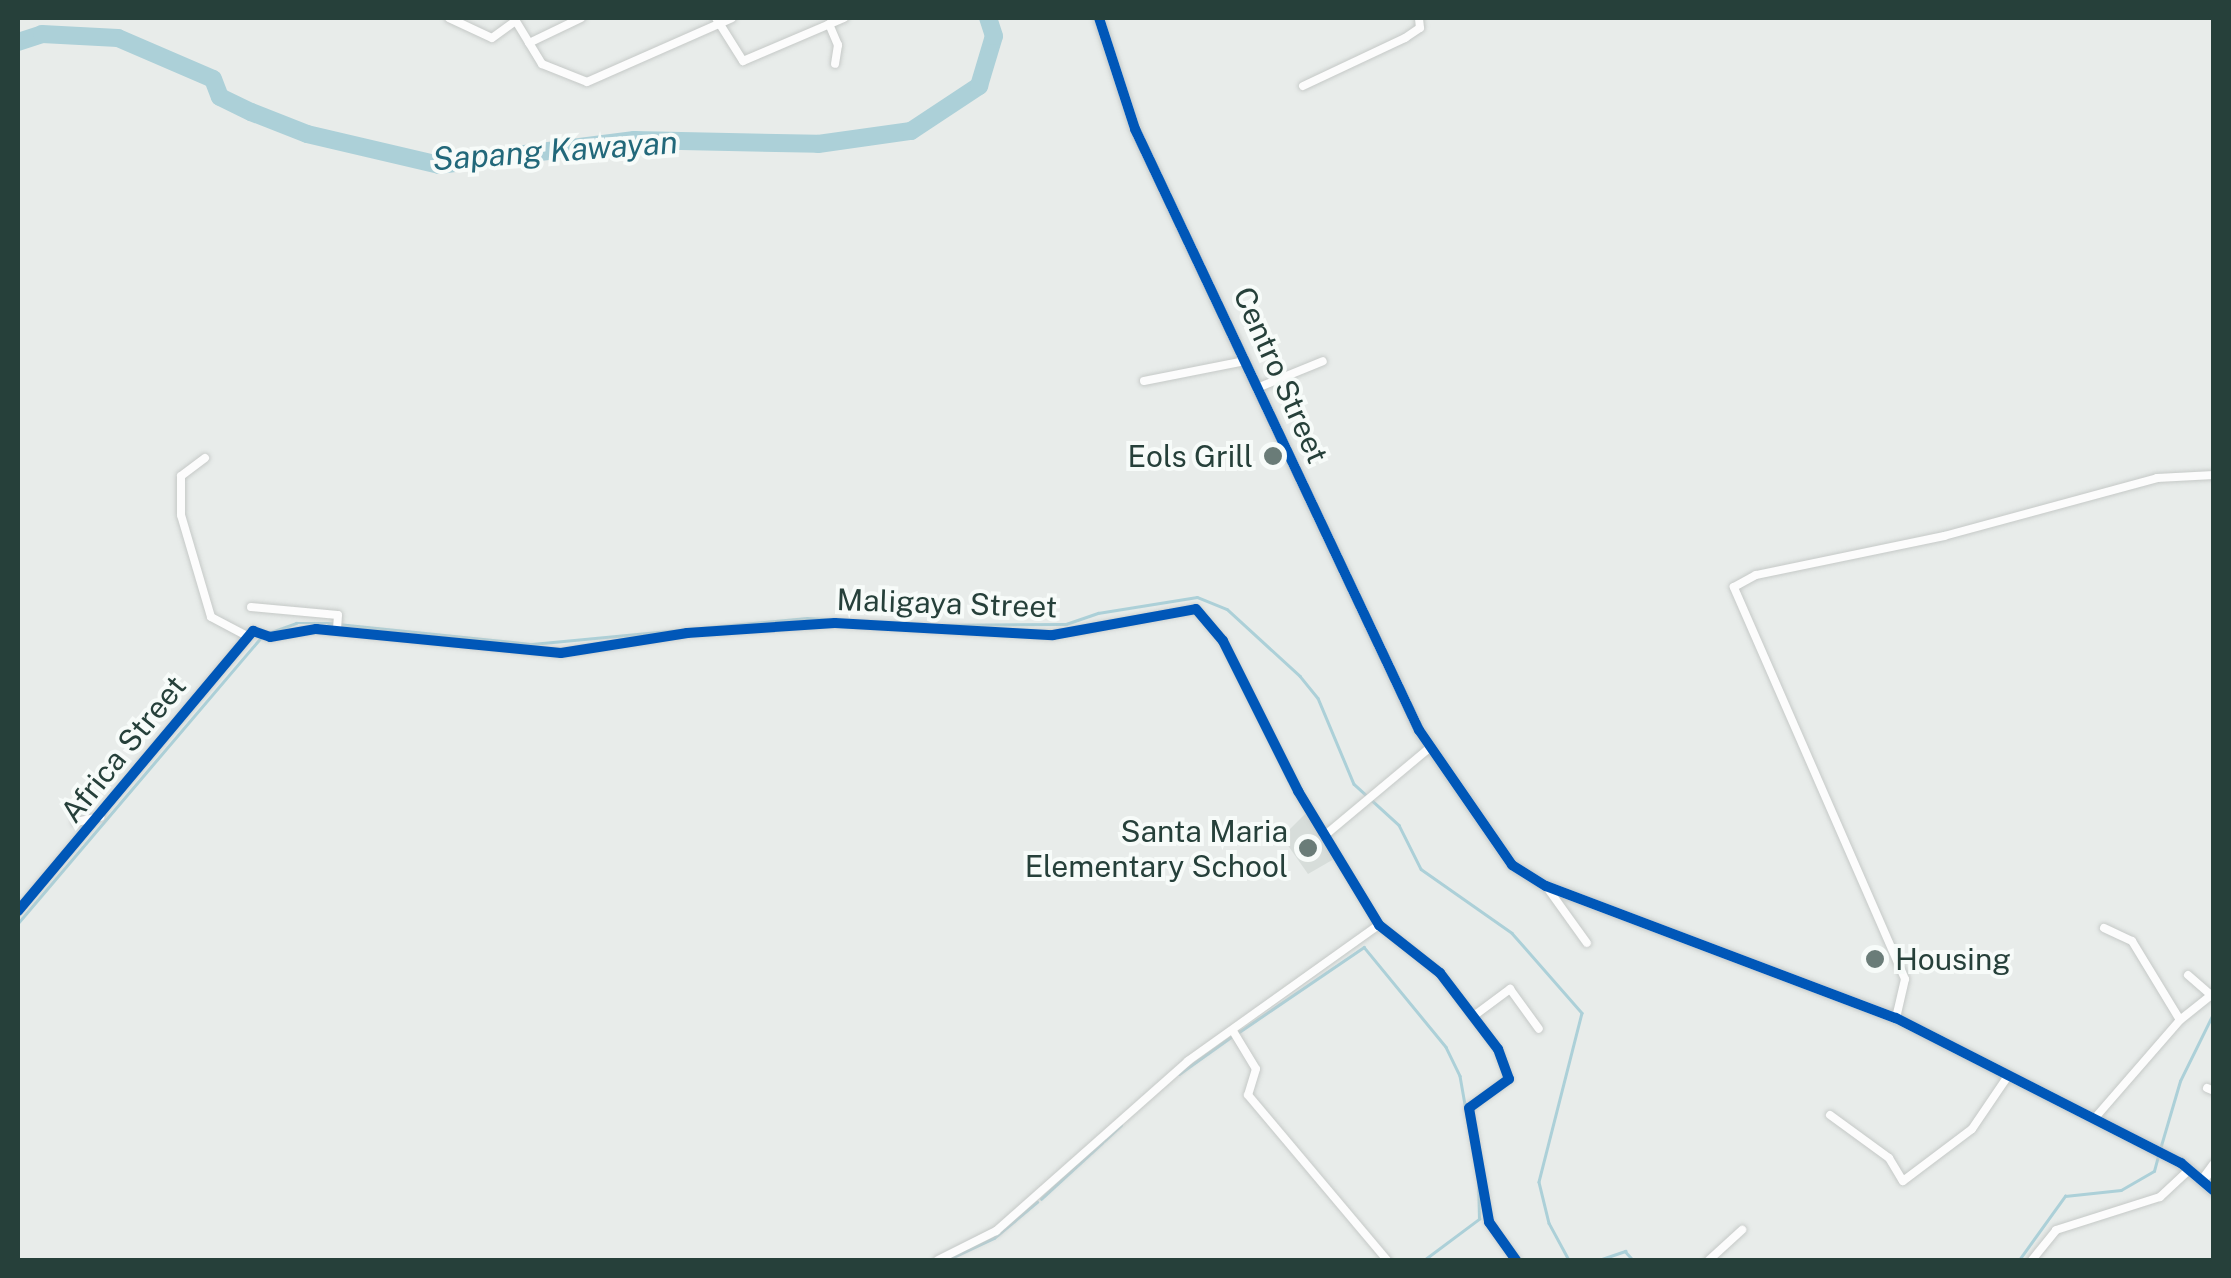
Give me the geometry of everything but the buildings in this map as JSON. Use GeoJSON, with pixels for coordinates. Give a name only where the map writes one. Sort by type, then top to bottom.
{"type":"FeatureCollection","features":[{"type":"Feature","properties":{"kind":"street"},"geometry":{"type":"LineString","coordinates":[[449,18],[492,38],[515,19],[542,64],[587,82],[732,18]]}},
{"type":"Feature","properties":{"kind":"street"},"geometry":{"type":"LineString","coordinates":[[530,43],[581,18]]}},
{"type":"Feature","properties":{"kind":"street"},"geometry":{"type":"LineString","coordinates":[[718,21],[738,59],[844,18]]}},
{"type":"Feature","properties":{"kind":"street","name":"Centro Street"},"geometry":{"type":"LineString","coordinates":[[1100,18],[1135,130],[1428,749],[1512,865],[1546,886],[1896,1018],[2186,1166],[2214,1191]]}},
{"type":"Feature","properties":{"kind":"street"},"geometry":{"type":"LineString","coordinates":[[1303,86],[1405,38],[1420,28],[1419,18]]}},
{"type":"Feature","properties":{"kind":"street"},"geometry":{"type":"LineString","coordinates":[[828,24],[838,45],[834,64]]}},
{"type":"Feature","properties":{"kind":"street"},"geometry":{"type":"LineString","coordinates":[[1144,381],[1245,361]]}},
{"type":"Feature","properties":{"kind":"street"},"geometry":{"type":"LineString","coordinates":[[1258,388],[1324,361]]}},
{"type":"Feature","properties":{"kind":"street"},"geometry":{"type":"LineString","coordinates":[[205,458],[181,476],[181,514],[211,617],[247,636]]}},
{"type":"Feature","properties":{"kind":"street"},"geometry":{"type":"LineString","coordinates":[[1896,1018],[1905,979],[1734,586],[1756,575],[1944,536],[2157,478],[2214,475]]}},
{"type":"Feature","properties":{"kind":"street"},"geometry":{"type":"LineString","coordinates":[[251,607],[329,613],[338,627]]}},
{"type":"Feature","properties":{"kind":"street","name":"Maligaya Street"},"geometry":{"type":"LineString","coordinates":[[247,636],[261,632],[270,637],[338,627],[561,653],[687,632],[835,623],[1053,636],[1196,609],[1223,641],[1324,836],[1379,925]]}},
{"type":"Feature","properties":{"kind":"street","name":"Africa Street"},"geometry":{"type":"LineString","coordinates":[[18,911],[247,636]]}},
{"type":"Feature","properties":{"kind":"street"},"geometry":{"type":"LineString","coordinates":[[1324,836],[1428,749]]}},
{"type":"Feature","properties":{"kind":"street"},"geometry":{"type":"LineString","coordinates":[[76,822],[100,817]]}},
{"type":"Feature","properties":{"kind":"street"},"geometry":{"type":"LineString","coordinates":[[1546,886],[1588,943]]}},
{"type":"Feature","properties":{"kind":"street"},"geometry":{"type":"LineString","coordinates":[[938,1260],[996,1232],[1154,1088],[1379,925],[1434,967],[1475,1015],[1509,1076],[1470,1108],[1488,1222],[1516,1260]]}},
{"type":"Feature","properties":{"kind":"street"},"geometry":{"type":"LineString","coordinates":[[2104,928],[2132,941],[2180,1020]]}},
{"type":"Feature","properties":{"kind":"street"},"geometry":{"type":"LineString","coordinates":[[2094,1119],[2180,1020],[2212,994],[2188,975]]}},
{"type":"Feature","properties":{"kind":"street"},"geometry":{"type":"LineString","coordinates":[[1475,1015],[1510,989],[1539,1029]]}},
{"type":"Feature","properties":{"kind":"street"},"geometry":{"type":"LineString","coordinates":[[1233,1031],[1256,1070],[1248,1096],[1388,1260]]}},
{"type":"Feature","properties":{"kind":"street"},"geometry":{"type":"LineString","coordinates":[[1830,1115],[1889,1158],[1903,1181],[1972,1129],[2008,1076]]}},
{"type":"Feature","properties":{"kind":"street"},"geometry":{"type":"LineString","coordinates":[[2202,1180],[2214,1165]]}},
{"type":"Feature","properties":{"kind":"street"},"geometry":{"type":"LineString","coordinates":[[2032,1260],[2056,1230],[2160,1197],[2186,1166]]}},
{"type":"Feature","properties":{"kind":"street"},"geometry":{"type":"LineString","coordinates":[[1709,1260],[1742,1230]]}},
{"type":"Feature","properties":{"kind":"shaded area","name":"Santa Maria Elementary School"},"geometry":{"type":"Polygon","coordinates":[[[1306,813],[1334,859],[1308,874],[1282,837],[1306,813]]]}},
{"type":"Feature","properties":{"kind":"waterway","name":"Sapang Kawayan"},"geometry":{"type":"LineString","coordinates":[[18,42],[42,34],[118,38],[213,79],[220,97],[251,112],[307,134],[439,165],[634,140],[818,144],[911,131],[979,86],[994,36],[988,18]]}},
{"type":"Feature","properties":{"kind":"waterway"},"geometry":{"type":"LineString","coordinates":[[940,625],[1066,624],[1098,613],[1197,597],[1227,609],[1300,676],[1318,698],[1354,784],[1399,825],[1421,869],[1512,933],[1582,1013],[1539,1182],[1549,1223],[1569,1260]]}},
{"type":"Feature","properties":{"kind":"waterway"},"geometry":{"type":"LineString","coordinates":[[266,634],[296,623],[328,623],[532,644],[807,618],[893,623]]}},
{"type":"Feature","properties":{"kind":"waterway"},"geometry":{"type":"LineString","coordinates":[[18,923],[260,639]]}},
{"type":"Feature","properties":{"kind":"waterway"},"geometry":{"type":"LineString","coordinates":[[1239,1032],[1364,947],[1446,1047],[1460,1076],[1470,1133]]}},
{"type":"Feature","properties":{"kind":"waterway"},"geometry":{"type":"LineString","coordinates":[[2160,1149],[2180,1081],[2214,1012]]}},
{"type":"Feature","properties":{"kind":"waterway"},"geometry":{"type":"LineString","coordinates":[[1179,1074],[1231,1037]]}},
{"type":"Feature","properties":{"kind":"waterway"},"geometry":{"type":"LineString","coordinates":[[1104,1141],[1121,1125]]}},
{"type":"Feature","properties":{"kind":"waterway"},"geometry":{"type":"LineString","coordinates":[[1041,1199],[1102,1143]]}},
{"type":"Feature","properties":{"kind":"waterway"},"geometry":{"type":"LineString","coordinates":[[2019,1260],[2065,1196],[2121,1190],[2154,1171],[2158,1156]]}},
{"type":"Feature","properties":{"kind":"waterway"},"geometry":{"type":"LineString","coordinates":[[1424,1260],[1479,1219],[1478,1175]]}},
{"type":"Feature","properties":{"kind":"waterway"},"geometry":{"type":"LineString","coordinates":[[947,1260],[994,1238],[1037,1202]]}},
{"type":"Feature","properties":{"kind":"waterway"},"geometry":{"type":"LineString","coordinates":[[1599,1260],[1625,1251],[1633,1260]]}},
{"type":"Feature","properties":{"kind":"cycle path"},"geometry":{"type":"LineString","coordinates":[[1099,18],[1135,129],[1419,730],[1512,865],[1546,886],[1896,1018],[2181,1163],[2214,1191]]}},
{"type":"Feature","properties":{"kind":"cycle path"},"geometry":{"type":"LineString","coordinates":[[18,911],[253,631],[270,637],[316,629],[561,653],[687,633],[835,623],[1053,635],[1196,609],[1223,641],[1298,791],[1379,925],[1440,973],[1498,1049],[1509,1079],[1469,1108],[1489,1222],[1516,1260]]}},
{"type":"Feature","properties":{"kind":"place","name":"Eols Grill"},"geometry":{"type":"Point","coordinates":[1273,456]}},
{"type":"Feature","properties":{"kind":"place","name":"Santa Maria Elementary School"},"geometry":{"type":"Point","coordinates":[1308,848]}},
{"type":"Feature","properties":{"kind":"place","name":"Housing"},"geometry":{"type":"Point","coordinates":[1875,959]}}]}
